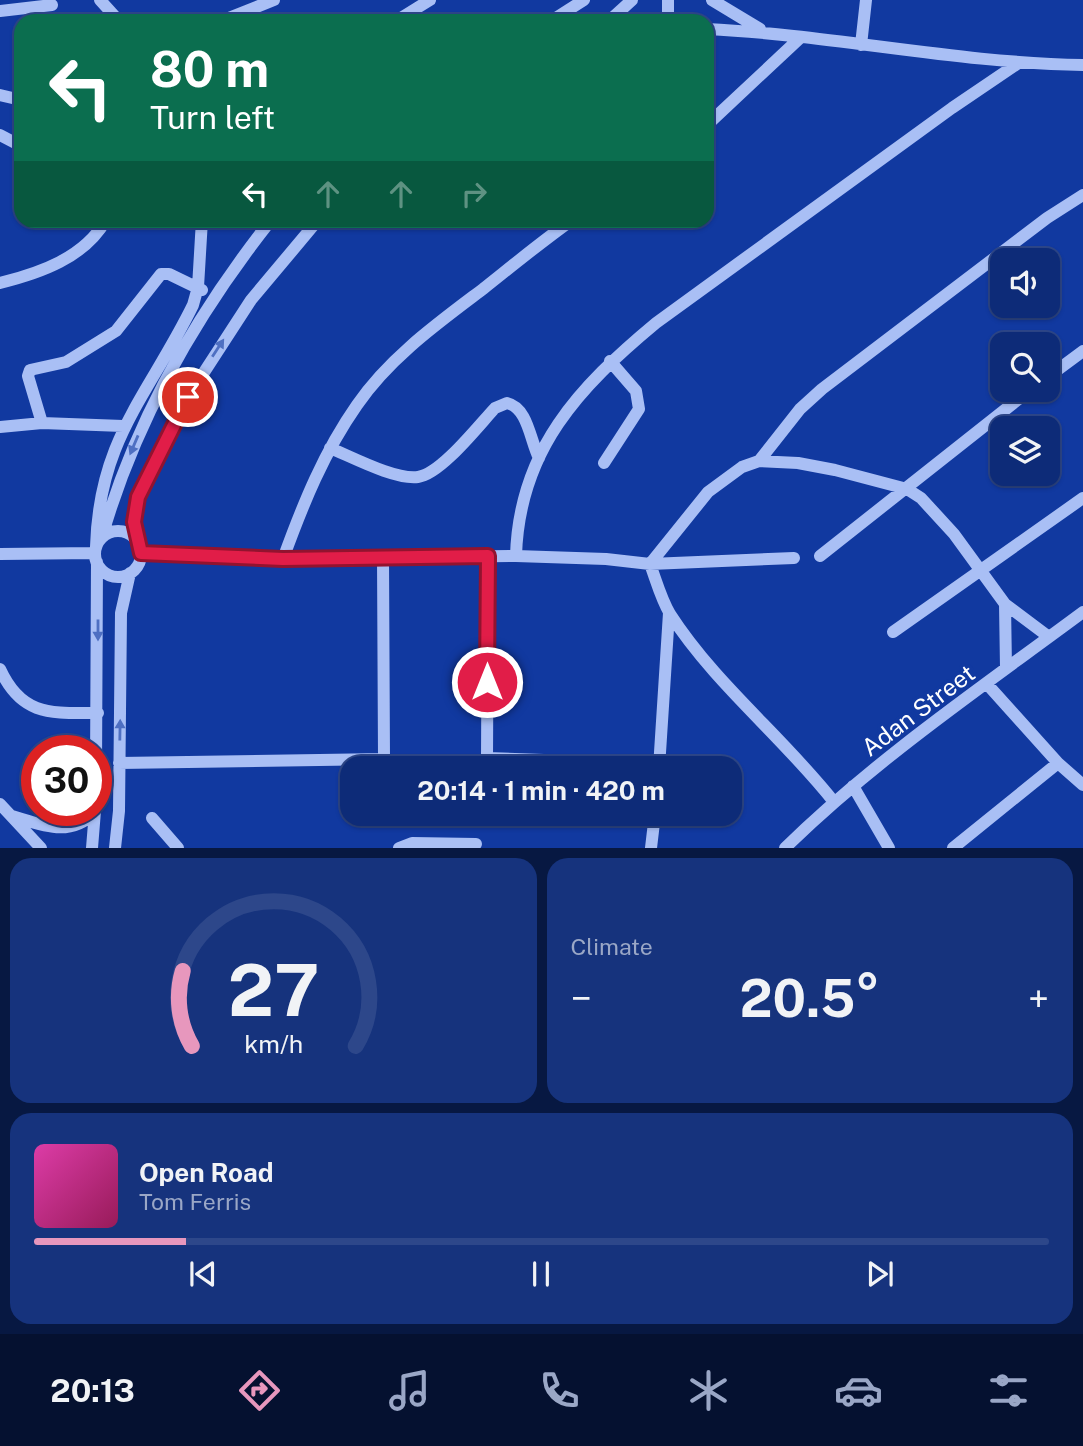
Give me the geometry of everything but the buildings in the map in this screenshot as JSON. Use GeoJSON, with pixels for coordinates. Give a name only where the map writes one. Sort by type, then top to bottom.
{"type":"FeatureCollection","features":[{"type":"Feature","properties":{"kind":"street"},"geometry":{"type":"LineString","coordinates":[[100,0],[113,14]]}},
{"type":"Feature","properties":{"kind":"street"},"geometry":{"type":"LineString","coordinates":[[239,14],[274,0]]}},
{"type":"Feature","properties":{"kind":"street"},"geometry":{"type":"LineString","coordinates":[[407,14],[430,0]]}},
{"type":"Feature","properties":{"kind":"street"},"geometry":{"type":"LineString","coordinates":[[562,14],[584,0]]}},
{"type":"Feature","properties":{"kind":"street"},"geometry":{"type":"LineString","coordinates":[[617,14],[632,0]]}},
{"type":"Feature","properties":{"kind":"street"},"geometry":{"type":"LineString","coordinates":[[712,0],[763,31]]}},
{"type":"Feature","properties":{"kind":"street"},"geometry":{"type":"LineString","coordinates":[[861,45],[866,0]]}},
{"type":"Feature","properties":{"kind":"street"},"geometry":{"type":"LineString","coordinates":[[0,11],[52,5]]}},
{"type":"Feature","properties":{"kind":"street"},"geometry":{"type":"LineString","coordinates":[[714,29],[763,31],[1017,64],[1083,65]]}},
{"type":"Feature","properties":{"kind":"street"},"geometry":{"type":"LineString","coordinates":[[714,118],[801,37]]}},
{"type":"Feature","properties":{"kind":"street"},"geometry":{"type":"LineString","coordinates":[[516,556],[521,510],[538,458],[557,423],[581,391],[610,361],[656,323],[952,108],[1017,64]]}},
{"type":"Feature","properties":{"kind":"street"},"geometry":{"type":"LineString","coordinates":[[759,461],[800,409],[822,389],[1047,218],[1083,195]]}},
{"type":"Feature","properties":{"kind":"street"},"geometry":{"type":"LineString","coordinates":[[0,283],[30,275],[62,261],[94,237],[100,228]]}},
{"type":"Feature","properties":{"kind":"street"},"geometry":{"type":"LineString","coordinates":[[97,735],[97,550],[105,476],[123,426],[186,319],[198,288],[202,228]]}},
{"type":"Feature","properties":{"kind":"street"},"geometry":{"type":"LineString","coordinates":[[265,228],[215,297],[148,414],[117,487],[97,550],[108,575],[119,577],[130,573],[138,565],[139,548],[134,522],[138,497],[177,418],[236,321],[306,228]]}},
{"type":"Feature","properties":{"kind":"street"},"geometry":{"type":"LineString","coordinates":[[283,559],[300,512],[330,448],[358,402],[398,358],[562,228]]}},
{"type":"Feature","properties":{"kind":"street"},"geometry":{"type":"LineString","coordinates":[[42,423],[28,376],[30,370],[65,362],[116,331],[161,274],[169,274],[215,297]]}},
{"type":"Feature","properties":{"kind":"street"},"geometry":{"type":"LineString","coordinates":[[1060,368],[1083,351]]}},
{"type":"Feature","properties":{"kind":"street"},"geometry":{"type":"LineString","coordinates":[[604,463],[639,408],[636,391],[610,361]]}},
{"type":"Feature","properties":{"kind":"street"},"geometry":{"type":"LineString","coordinates":[[820,556],[1015,402]]}},
{"type":"Feature","properties":{"kind":"street"},"geometry":{"type":"LineString","coordinates":[[330,448],[390,472],[420,477],[436,469],[495,408],[507,403],[518,408],[523,416],[538,458]]}},
{"type":"Feature","properties":{"kind":"street"},"geometry":{"type":"LineString","coordinates":[[0,427],[42,423],[123,426]]}},
{"type":"Feature","properties":{"kind":"street"},"geometry":{"type":"LineString","coordinates":[[650,564],[708,492],[730,473],[759,461],[798,463],[907,489],[934,511],[1005,604],[1049,637]]}},
{"type":"Feature","properties":{"kind":"street"},"geometry":{"type":"LineString","coordinates":[[893,632],[1083,498]]}},
{"type":"Feature","properties":{"kind":"street"},"geometry":{"type":"LineString","coordinates":[[0,554],[97,550],[112,532],[124,532],[139,548],[283,559],[516,556],[606,558],[650,564],[794,558]]}},
{"type":"Feature","properties":{"kind":"street"},"geometry":{"type":"LineString","coordinates":[[487,756],[488,556]]}},
{"type":"Feature","properties":{"kind":"street"},"geometry":{"type":"LineString","coordinates":[[119,763],[384,759],[383,558]]}},
{"type":"Feature","properties":{"kind":"street"},"geometry":{"type":"LineString","coordinates":[[650,564],[669,613],[732,688],[802,761],[834,802]]}},
{"type":"Feature","properties":{"kind":"street"},"geometry":{"type":"LineString","coordinates":[[115,848],[121,613],[130,573]]}},
{"type":"Feature","properties":{"kind":"street"},"geometry":{"type":"LineString","coordinates":[[1005,604],[1006,668]]}},
{"type":"Feature","properties":{"kind":"street","name":"Adan Street"},"geometry":{"type":"LineString","coordinates":[[785,848],[853,786],[1083,612]]}},
{"type":"Feature","properties":{"kind":"street"},"geometry":{"type":"LineString","coordinates":[[660,756],[669,613]]}},
{"type":"Feature","properties":{"kind":"street"},"geometry":{"type":"LineString","coordinates":[[0,669],[19,698],[40,711],[98,713]]}},
{"type":"Feature","properties":{"kind":"street"},"geometry":{"type":"LineString","coordinates":[[987,684],[1058,763],[1083,785]]}},
{"type":"Feature","properties":{"kind":"street"},"geometry":{"type":"LineString","coordinates":[[953,848],[1058,763]]}},
{"type":"Feature","properties":{"kind":"street"},"geometry":{"type":"LineString","coordinates":[[853,786],[889,848]]}},
{"type":"Feature","properties":{"kind":"street"},"geometry":{"type":"LineString","coordinates":[[0,804],[41,848]]}},
{"type":"Feature","properties":{"kind":"street"},"geometry":{"type":"LineString","coordinates":[[12,816],[21,818]]}},
{"type":"Feature","properties":{"kind":"street"},"geometry":{"type":"LineString","coordinates":[[152,818],[178,848]]}},
{"type":"Feature","properties":{"kind":"street"},"geometry":{"type":"LineString","coordinates":[[49,826],[60,829],[69,826]]}},
{"type":"Feature","properties":{"kind":"street"},"geometry":{"type":"LineString","coordinates":[[92,848],[94,826]]}},
{"type":"Feature","properties":{"kind":"street"},"geometry":{"type":"LineString","coordinates":[[651,848],[654,826]]}},
{"type":"Feature","properties":{"kind":"street"},"geometry":{"type":"LineString","coordinates":[[399,848],[412,843],[476,844]]}},
{"type":"Feature","properties":{"kind":"route"},"geometry":{"type":"LineString","coordinates":[[188,397],[138,497],[134,522],[141,553],[283,559],[488,556],[487,682]]}}]}
